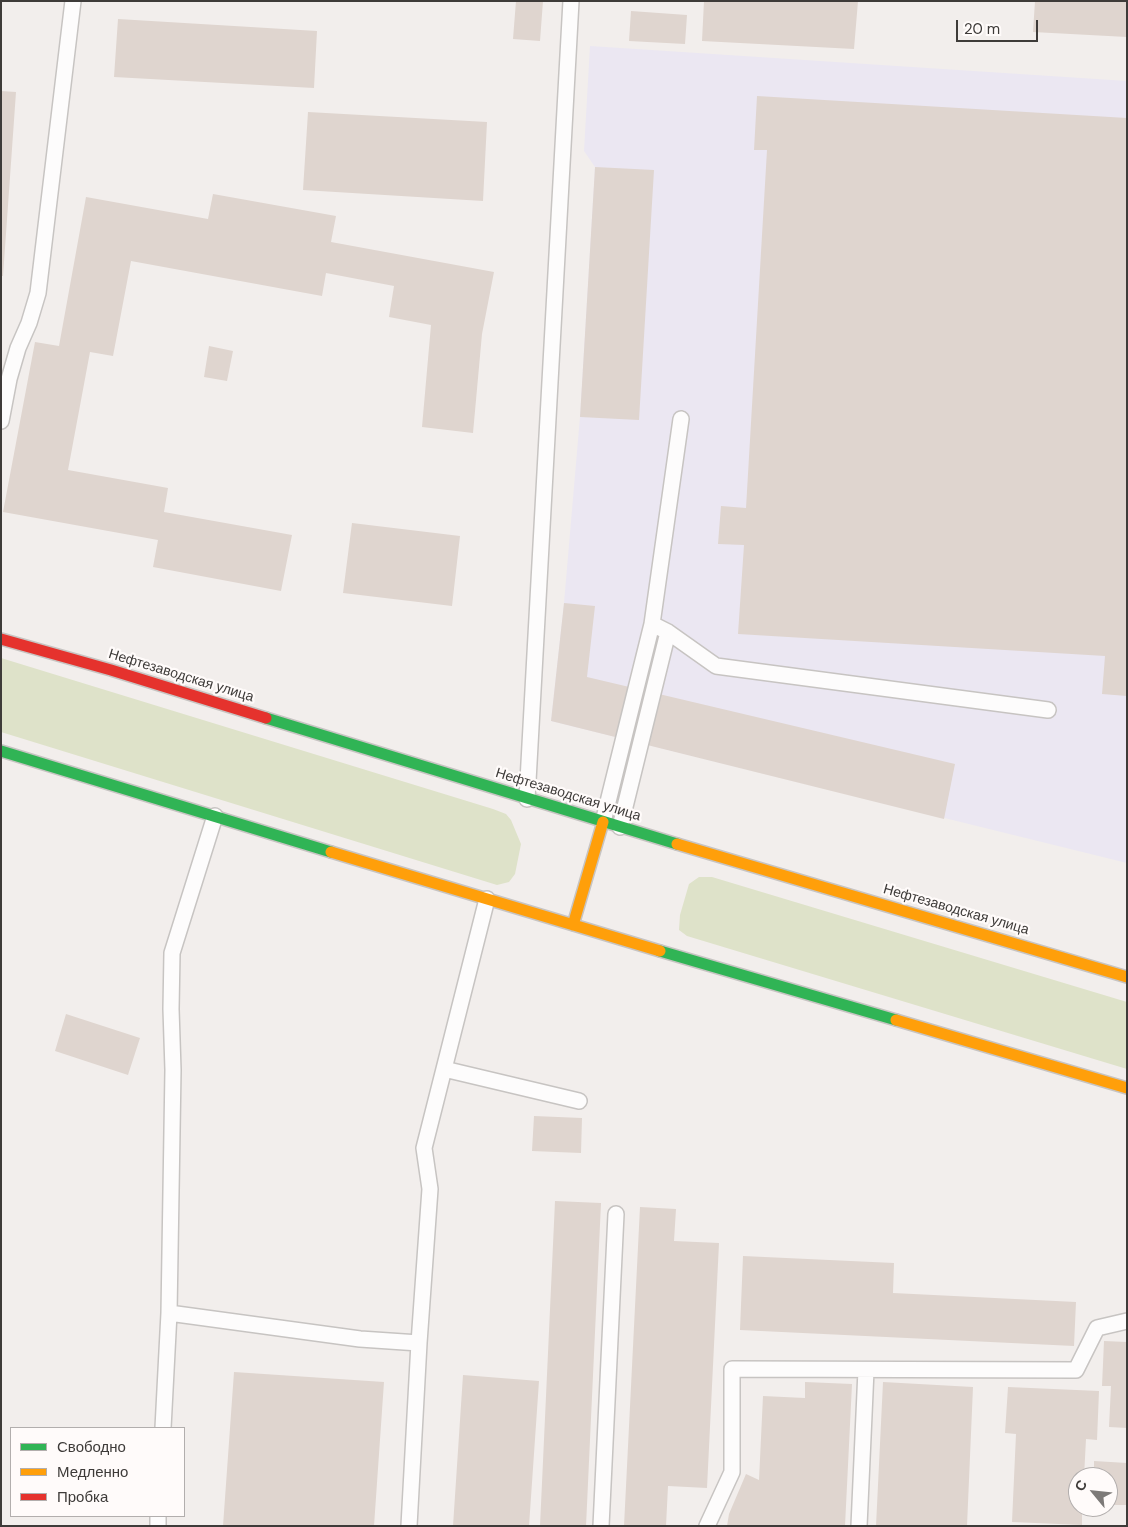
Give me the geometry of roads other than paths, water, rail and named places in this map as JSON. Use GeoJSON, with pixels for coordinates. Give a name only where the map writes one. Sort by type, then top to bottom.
{"type":"FeatureCollection","features":[{"type":"Feature","properties":{"kind":"main road","name":"Нефтезаводская улица"},"geometry":{"type":"LineString","coordinates":[[1,639],[121,673],[603,822],[1127,977]]}},
{"type":"Feature","properties":{"kind":"main road"},"geometry":{"type":"LineString","coordinates":[[1,751],[487,899],[1127,1088]]}},
{"type":"Feature","properties":{"kind":"main road"},"geometry":{"type":"LineString","coordinates":[[573,924],[603,822]]}},
{"type":"Feature","properties":{"kind":"lane"},"geometry":{"type":"LineString","coordinates":[[1,421],[8,379],[38,293],[73,1]]}},
{"type":"Feature","properties":{"kind":"lane"},"geometry":{"type":"LineString","coordinates":[[527,799],[571,1]]}},
{"type":"Feature","properties":{"kind":"lane"},"geometry":{"type":"LineString","coordinates":[[603,822],[652,624],[681,420]]}},
{"type":"Feature","properties":{"kind":"lane"},"geometry":{"type":"LineString","coordinates":[[652,624],[668,632],[716,666],[1048,710]]}},
{"type":"Feature","properties":{"kind":"lane"},"geometry":{"type":"LineString","coordinates":[[620,827],[668,632]]}},
{"type":"Feature","properties":{"kind":"lane"},"geometry":{"type":"LineString","coordinates":[[163,1427],[170,1313],[173,1070],[172,953],[214,816]]}},
{"type":"Feature","properties":{"kind":"lane"},"geometry":{"type":"LineString","coordinates":[[409,1526],[430,1189],[424,1148],[487,899]]}},
{"type":"Feature","properties":{"kind":"lane"},"geometry":{"type":"LineString","coordinates":[[444,1069],[579,1101]]}},
{"type":"Feature","properties":{"kind":"lane"},"geometry":{"type":"LineString","coordinates":[[601,1526],[616,1214]]}},
{"type":"Feature","properties":{"kind":"lane"},"geometry":{"type":"LineString","coordinates":[[170,1313],[360,1338],[419,1343]]}},
{"type":"Feature","properties":{"kind":"lane"},"geometry":{"type":"LineString","coordinates":[[707,1526],[732,1472],[732,1369],[1076,1370],[1097,1328],[1127,1321]]}},
{"type":"Feature","properties":{"kind":"lane"},"geometry":{"type":"LineString","coordinates":[[859,1526],[866,1370]]}}]}
